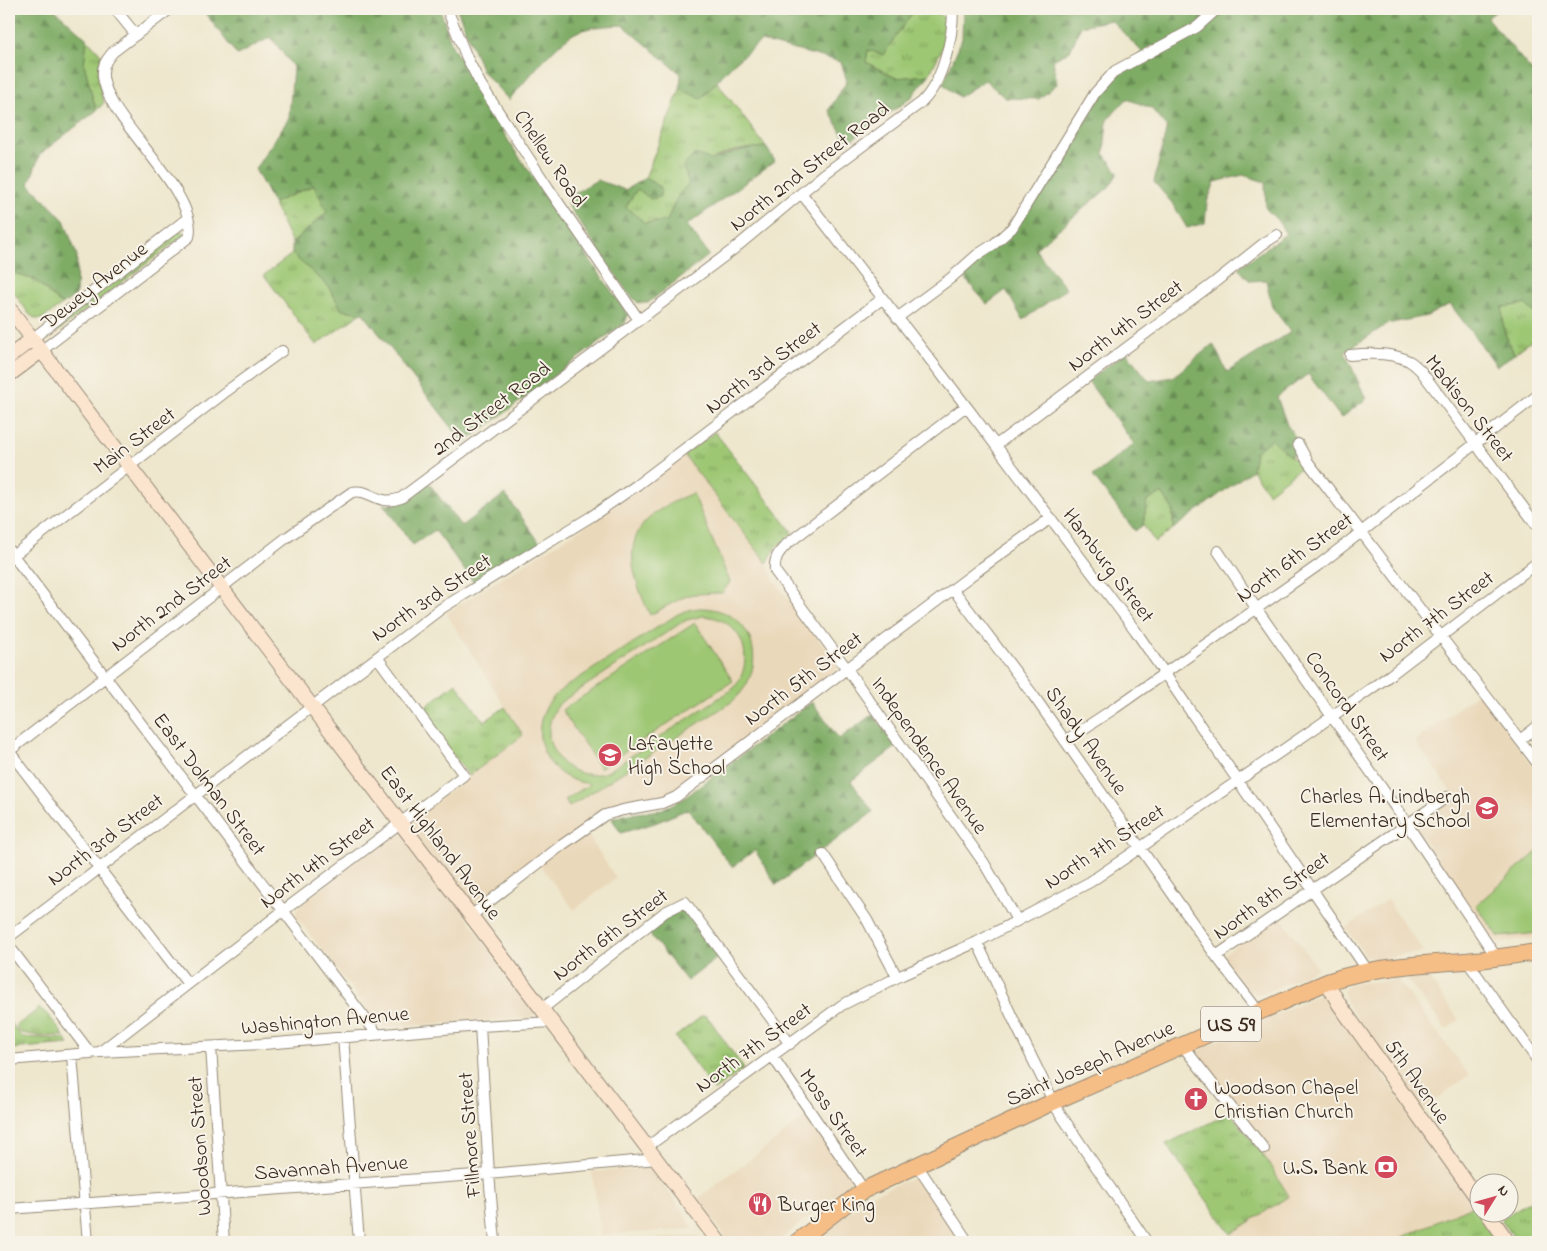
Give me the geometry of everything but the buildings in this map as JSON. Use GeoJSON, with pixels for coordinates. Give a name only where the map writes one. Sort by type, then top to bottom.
{"type":"FeatureCollection","features":[{"type":"Feature","properties":{"kind":"main road","name":"Saint Joseph Avenue"},"geometry":{"type":"LineString","coordinates":[[797,1242],[864,1190],[1053,1102],[1327,982],[1368,971],[1538,952]]}},
{"type":"Feature","properties":{"kind":"street"},"geometry":{"type":"LineString","coordinates":[[115,9],[136,35]]}},
{"type":"Feature","properties":{"kind":"street"},"geometry":{"type":"LineString","coordinates":[[170,9],[113,52],[106,61],[102,74],[108,93],[118,112],[172,185],[182,201],[188,218]]}},
{"type":"Feature","properties":{"kind":"street","name":"Chellew Road"},"geometry":{"type":"LineString","coordinates":[[447,9],[467,58],[485,92],[639,320]]}},
{"type":"Feature","properties":{"kind":"street","name":"North 2nd Street Road"},"geometry":{"type":"LineString","coordinates":[[639,320],[734,249],[802,194],[822,175],[922,102],[937,81],[950,37],[953,9]]}},
{"type":"Feature","properties":{"kind":"street"},"geometry":{"type":"LineString","coordinates":[[897,318],[951,278],[976,255],[994,244],[1012,228],[1095,93],[1116,70],[1197,27],[1217,9]]}},
{"type":"Feature","properties":{"kind":"street","name":"Hamburg Street"},"geometry":{"type":"LineString","coordinates":[[802,194],[996,445],[1129,622],[1368,971]]}},
{"type":"Feature","properties":{"kind":"street","name":"Dewey Avenue"},"geometry":{"type":"LineString","coordinates":[[9,357],[188,218],[190,225],[189,237],[9,375]]}},
{"type":"Feature","properties":{"kind":"street","name":"North 4th Street"},"geometry":{"type":"LineString","coordinates":[[996,445],[1277,235]]}},
{"type":"Feature","properties":{"kind":"street","name":"North 3rd Street"},"geometry":{"type":"LineString","coordinates":[[9,937],[194,794],[442,608],[592,516],[637,486],[882,299]]}},
{"type":"Feature","properties":{"kind":"street","name":"East Highland Avenue"},"geometry":{"type":"LineString","coordinates":[[9,308],[719,1242]]}},
{"type":"Feature","properties":{"kind":"street","name":"2nd Street Road"},"geometry":{"type":"LineString","coordinates":[[358,490],[384,501],[391,502],[401,498],[639,320]]}},
{"type":"Feature","properties":{"kind":"street","name":"Main Street"},"geometry":{"type":"LineString","coordinates":[[10,555],[282,351]]}},
{"type":"Feature","properties":{"kind":"street","name":"Madison Street"},"geometry":{"type":"LineString","coordinates":[[1350,355],[1364,353],[1392,355],[1409,361],[1421,371],[1538,527]]}},
{"type":"Feature","properties":{"kind":"street","name":"North 6th Street"},"geometry":{"type":"LineString","coordinates":[[1065,741],[1320,564],[1538,395]]}},
{"type":"Feature","properties":{"kind":"street","name":"Independence Avenue"},"geometry":{"type":"LineString","coordinates":[[966,406],[787,544],[778,552],[774,560],[775,571],[984,862],[1017,920]]}},
{"type":"Feature","properties":{"kind":"street"},"geometry":{"type":"LineString","coordinates":[[1298,444],[1308,462],[1538,764]]}},
{"type":"Feature","properties":{"kind":"street","name":"North 2nd Street"},"geometry":{"type":"LineString","coordinates":[[9,751],[286,538],[352,492],[358,490]]}},
{"type":"Feature","properties":{"kind":"street","name":"North 5th Street"},"geometry":{"type":"LineString","coordinates":[[472,915],[562,845],[605,815],[662,803],[676,796],[1051,518]]}},
{"type":"Feature","properties":{"kind":"street","name":"Concord Street"},"geometry":{"type":"LineString","coordinates":[[1218,551],[1333,716],[1497,958]]}},
{"type":"Feature","properties":{"kind":"street","name":"East Dolman Street"},"geometry":{"type":"LineString","coordinates":[[10,555],[106,676],[377,1034]]}},
{"type":"Feature","properties":{"kind":"street","name":"North 7th Street"},"geometry":{"type":"LineString","coordinates":[[647,1147],[842,1005],[977,942],[1090,882],[1389,676],[1538,562]]}},
{"type":"Feature","properties":{"kind":"street","name":"Shady Avenue"},"geometry":{"type":"LineString","coordinates":[[953,589],[1033,695],[1216,956],[1259,1012]]}},
{"type":"Feature","properties":{"kind":"street","name":"North 4th Street"},"geometry":{"type":"LineString","coordinates":[[95,1053],[464,775],[377,657]]}},
{"type":"Feature","properties":{"kind":"street"},"geometry":{"type":"LineString","coordinates":[[1520,740],[1538,726]]}},
{"type":"Feature","properties":{"kind":"street"},"geometry":{"type":"LineString","coordinates":[[9,751],[188,984]]}},
{"type":"Feature","properties":{"kind":"street","name":"North 8th Street"},"geometry":{"type":"LineString","coordinates":[[1216,956],[1447,797]]}},
{"type":"Feature","properties":{"kind":"street"},"geometry":{"type":"LineString","coordinates":[[823,854],[868,920],[897,978]]}},
{"type":"Feature","properties":{"kind":"street","name":"North 6th Street"},"geometry":{"type":"LineString","coordinates":[[542,1008],[665,912],[685,902],[790,1044]]}},
{"type":"Feature","properties":{"kind":"street"},"geometry":{"type":"LineString","coordinates":[[977,942],[1053,1102],[1147,1242]]}},
{"type":"Feature","properties":{"kind":"street"},"geometry":{"type":"LineString","coordinates":[[9,946],[95,1053]]}},
{"type":"Feature","properties":{"kind":"street"},"geometry":{"type":"LineString","coordinates":[[1467,961],[1538,1061]]}},
{"type":"Feature","properties":{"kind":"street","name":"5th Avenue"},"geometry":{"type":"LineString","coordinates":[[1327,982],[1339,1004],[1470,1188]]}},
{"type":"Feature","properties":{"kind":"street","name":"Washington Avenue"},"geometry":{"type":"LineString","coordinates":[[95,1053],[211,1047],[553,1022]]}},
{"type":"Feature","properties":{"kind":"street","name":"Fillmore Street"},"geometry":{"type":"LineString","coordinates":[[480,1026],[495,1242]]}},
{"type":"Feature","properties":{"kind":"street"},"geometry":{"type":"LineString","coordinates":[[343,1037],[359,1242]]}},
{"type":"Feature","properties":{"kind":"street"},"geometry":{"type":"LineString","coordinates":[[1182,1046],[1264,1149]]}},
{"type":"Feature","properties":{"kind":"street","name":"Woodson Street"},"geometry":{"type":"LineString","coordinates":[[211,1047],[224,1242]]}},
{"type":"Feature","properties":{"kind":"street"},"geometry":{"type":"LineString","coordinates":[[9,1060],[95,1053]]}},
{"type":"Feature","properties":{"kind":"street"},"geometry":{"type":"LineString","coordinates":[[72,1056],[88,1242]]}},
{"type":"Feature","properties":{"kind":"street","name":"Moss Street"},"geometry":{"type":"LineString","coordinates":[[772,1057],[864,1190]]}},
{"type":"Feature","properties":{"kind":"street","name":"Savannah Avenue"},"geometry":{"type":"LineString","coordinates":[[9,1209],[657,1160]]}},
{"type":"Feature","properties":{"kind":"street"},"geometry":{"type":"LineString","coordinates":[[917,1165],[968,1242]]}},
{"type":"Feature","properties":{"kind":"street"},"geometry":{"type":"LineString","coordinates":[[1495,1224],[1508,1242]]}},
{"type":"Feature","properties":{"kind":"shaded area","name":"Lafayette High School"},"geometry":{"type":"Polygon","coordinates":[[[684,455],[767,563],[774,580],[838,666],[835,671],[678,790],[656,800],[631,802],[614,806],[593,816],[581,825],[616,878],[574,910],[535,859],[463,913],[536,1012],[533,1017],[384,1027],[376,1020],[296,916],[296,910],[523,735],[446,613],[602,516],[684,455]]]}},
{"type":"Feature","properties":{"kind":"shaded area","name":"Charles A. Lindbergh Elementary School"},"geometry":{"type":"Polygon","coordinates":[[[1478,693],[1538,773],[1538,938],[1500,942],[1491,937],[1416,828],[1419,820],[1454,796],[1415,741],[1478,693]]]}},
{"type":"Feature","properties":{"kind":"shaded area"},"geometry":{"type":"Polygon","coordinates":[[[1387,900],[1424,952],[1375,959],[1365,955],[1346,928],[1387,900]]]}},
{"type":"Feature","properties":{"kind":"shaded area"},"geometry":{"type":"Polygon","coordinates":[[[1280,916],[1318,969],[1261,994],[1255,994],[1248,991],[1224,957],[1226,953],[1280,916]]]}},
{"type":"Feature","properties":{"kind":"shaded area"},"geometry":{"type":"Polygon","coordinates":[[[1427,975],[1459,1020],[1446,1030],[1406,978],[1427,975]]]}},
{"type":"Feature","properties":{"kind":"shaded area"},"geometry":{"type":"Polygon","coordinates":[[[1397,979],[1469,1075],[1422,1110],[1349,1007],[1343,991],[1351,984],[1397,979]]]}},
{"type":"Feature","properties":{"kind":"shaded area"},"geometry":{"type":"Polygon","coordinates":[[[1320,994],[1324,995],[1329,999],[1470,1199],[1470,1207],[1402,1237],[1405,1242],[1219,1242],[1289,1196],[1198,1058],[1197,1052],[1204,1047],[1320,994]]]}},
{"type":"Feature","properties":{"kind":"shaded area"},"geometry":{"type":"Polygon","coordinates":[[[809,1115],[850,1176],[848,1184],[777,1242],[729,1242],[697,1199],[809,1115]]]}},
{"type":"Feature","properties":{"kind":"shaded area"},"geometry":{"type":"Polygon","coordinates":[[[652,1169],[684,1213],[693,1229],[601,1235],[592,1172],[652,1169]]]}},
{"type":"Feature","properties":{"kind":"shaded area"},"geometry":{"type":"Polygon","coordinates":[[[920,1177],[963,1242],[813,1242],[865,1199],[920,1177]]]}},
{"type":"Feature","properties":{"kind":"shaded area"},"geometry":{"type":"Polygon","coordinates":[[[698,1236],[703,1242],[613,1242],[698,1236]]]}},
{"type":"Feature","properties":{"kind":"green space"},"geometry":{"type":"Polygon","coordinates":[[[9,9],[54,9],[87,39],[84,64],[96,111],[40,154],[29,184],[64,220],[77,256],[76,295],[62,305],[36,281],[9,271],[9,9]]]}},
{"type":"Feature","properties":{"kind":"green space"},"geometry":{"type":"Polygon","coordinates":[[[440,9],[452,46],[511,145],[628,315],[625,323],[464,443],[363,313],[342,310],[328,286],[292,254],[292,243],[327,212],[314,185],[273,203],[255,169],[289,118],[293,67],[271,37],[237,55],[203,10],[440,9]]]}},
{"type":"Feature","properties":{"kind":"green space"},"geometry":{"type":"Polygon","coordinates":[[[457,9],[915,9],[883,55],[868,50],[866,62],[896,78],[929,75],[911,98],[847,143],[829,110],[847,81],[841,62],[761,41],[732,65],[701,99],[680,89],[681,74],[623,25],[588,29],[577,32],[569,37],[541,63],[509,100],[482,71],[457,9]]]}},
{"type":"Feature","properties":{"kind":"green space"},"geometry":{"type":"Polygon","coordinates":[[[915,9],[933,9],[950,22],[941,51],[929,75],[896,78],[866,62],[868,50],[883,54],[915,9]]]}},
{"type":"Feature","properties":{"kind":"green space"},"geometry":{"type":"Polygon","coordinates":[[[963,9],[1499,9],[1487,18],[1538,78],[1538,316],[1525,304],[1502,307],[1504,331],[1514,354],[1497,366],[1450,304],[1427,316],[1387,324],[1345,352],[1366,399],[1341,418],[1308,374],[1277,397],[1287,425],[1303,448],[1290,456],[1271,439],[1255,452],[1252,470],[1173,529],[1173,510],[1162,493],[1147,501],[1143,525],[1135,531],[1093,476],[1134,444],[1088,381],[1126,352],[1149,381],[1173,377],[1213,344],[1227,372],[1291,332],[1272,307],[1266,280],[1250,281],[1238,268],[1286,234],[1278,221],[1266,209],[1265,182],[1243,175],[1215,182],[1207,202],[1205,223],[1187,228],[1172,203],[1154,182],[1167,127],[1151,108],[1127,99],[1107,120],[1104,153],[1118,173],[1109,187],[1035,249],[1066,289],[1023,320],[1006,290],[987,304],[960,273],[1024,213],[1109,85],[1142,52],[1111,20],[1081,26],[1070,51],[1053,60],[1057,84],[1039,99],[1005,98],[985,80],[959,97],[943,84],[962,39],[963,9]]]}},
{"type":"Feature","properties":{"kind":"green space"},"geometry":{"type":"Polygon","coordinates":[[[87,39],[102,55],[98,74],[104,103],[96,111],[84,64],[87,39]]]}},
{"type":"Feature","properties":{"kind":"green space"},"geometry":{"type":"Polygon","coordinates":[[[717,82],[766,147],[745,149],[713,159],[681,193],[667,221],[645,223],[626,207],[637,189],[651,199],[661,187],[645,178],[680,89],[701,98],[717,82]]]}},
{"type":"Feature","properties":{"kind":"green space"},"geometry":{"type":"Polygon","coordinates":[[[766,147],[775,161],[687,225],[709,255],[648,303],[638,303],[628,293],[567,204],[568,197],[597,180],[625,190],[645,178],[661,188],[660,197],[651,199],[637,189],[626,207],[645,223],[667,221],[678,196],[689,184],[683,166],[695,154],[712,160],[738,151],[766,147]]]}},
{"type":"Feature","properties":{"kind":"green space"},"geometry":{"type":"Polygon","coordinates":[[[315,185],[327,212],[292,243],[273,203],[315,185]]]}},
{"type":"Feature","properties":{"kind":"green space"},"geometry":{"type":"Polygon","coordinates":[[[182,231],[183,236],[57,332],[52,327],[178,232],[182,231]]]}},
{"type":"Feature","properties":{"kind":"green space"},"geometry":{"type":"Polygon","coordinates":[[[292,254],[328,286],[342,310],[363,312],[316,345],[264,275],[292,254]]]}},
{"type":"Feature","properties":{"kind":"green space"},"geometry":{"type":"Polygon","coordinates":[[[9,271],[36,281],[62,305],[42,319],[36,319],[30,315],[9,286],[9,271]]]}},
{"type":"Feature","properties":{"kind":"green space"},"geometry":{"type":"Polygon","coordinates":[[[1525,304],[1538,316],[1538,349],[1531,341],[1514,354],[1504,331],[1502,307],[1525,304]]]}},
{"type":"Feature","properties":{"kind":"green space"},"geometry":{"type":"Polygon","coordinates":[[[715,432],[793,533],[776,547],[767,563],[684,455],[715,432]]]}},
{"type":"Feature","properties":{"kind":"green space"},"geometry":{"type":"Polygon","coordinates":[[[1271,439],[1290,456],[1304,465],[1268,493],[1252,470],[1255,452],[1271,439]]]}},
{"type":"Feature","properties":{"kind":"green space"},"geometry":{"type":"Polygon","coordinates":[[[428,482],[461,526],[505,494],[540,543],[474,583],[435,530],[413,545],[383,504],[402,501],[428,482]]]}},
{"type":"Feature","properties":{"kind":"green space"},"geometry":{"type":"Polygon","coordinates":[[[693,493],[730,582],[722,593],[694,594],[682,598],[650,615],[634,573],[632,555],[635,540],[642,527],[653,514],[670,503],[693,493]]]}},
{"type":"Feature","properties":{"kind":"green space"},"geometry":{"type":"Polygon","coordinates":[[[1162,493],[1173,510],[1173,529],[1155,542],[1143,525],[1147,501],[1162,493]]]}},
{"type":"Feature","properties":{"kind":"green space"},"geometry":{"type":"Polygon","coordinates":[[[699,608],[718,610],[733,617],[744,628],[751,641],[754,656],[752,672],[745,687],[733,701],[569,807],[565,800],[590,784],[576,781],[562,774],[555,768],[544,752],[541,742],[540,723],[547,706],[562,689],[678,614],[699,608]],[[703,616],[681,623],[561,702],[552,716],[549,730],[551,743],[556,755],[565,765],[577,772],[591,774],[607,772],[734,688],[741,677],[745,653],[742,642],[736,632],[728,624],[716,618],[703,616]]]}},
{"type":"Feature","properties":{"kind":"green space"},"geometry":{"type":"Polygon","coordinates":[[[695,623],[733,681],[600,768],[562,710],[695,623]]]}},
{"type":"Feature","properties":{"kind":"green space"},"geometry":{"type":"Polygon","coordinates":[[[456,683],[484,722],[505,707],[523,735],[469,776],[420,711],[456,683]]]}},
{"type":"Feature","properties":{"kind":"green space"},"geometry":{"type":"Polygon","coordinates":[[[812,702],[839,739],[873,714],[896,747],[851,781],[873,812],[776,885],[755,850],[732,867],[688,809],[655,823],[621,833],[612,819],[623,815],[660,810],[683,799],[812,702]]]}},
{"type":"Feature","properties":{"kind":"green space"},"geometry":{"type":"Polygon","coordinates":[[[1538,851],[1538,933],[1499,937],[1476,905],[1538,851]]]}},
{"type":"Feature","properties":{"kind":"green space"},"geometry":{"type":"Polygon","coordinates":[[[682,909],[687,912],[720,956],[687,981],[648,932],[663,919],[682,909]]]}},
{"type":"Feature","properties":{"kind":"green space"},"geometry":{"type":"Polygon","coordinates":[[[40,1008],[50,1017],[64,1036],[39,1036],[21,1033],[16,1026],[40,1008]]]}},
{"type":"Feature","properties":{"kind":"green space"},"geometry":{"type":"Polygon","coordinates":[[[702,1016],[706,1016],[710,1020],[744,1069],[714,1090],[675,1037],[702,1016]]]}},
{"type":"Feature","properties":{"kind":"green space"},"geometry":{"type":"Polygon","coordinates":[[[9,1021],[22,1037],[65,1039],[69,1044],[9,1049],[9,1021]]]}},
{"type":"Feature","properties":{"kind":"green space"},"geometry":{"type":"Polygon","coordinates":[[[1230,1113],[1259,1148],[1289,1196],[1231,1234],[1166,1144],[1230,1113]]]}},
{"type":"Feature","properties":{"kind":"green space"},"geometry":{"type":"Polygon","coordinates":[[[1538,1196],[1538,1242],[1517,1242],[1504,1224],[1520,1224],[1520,1207],[1538,1196]]]}},
{"type":"Feature","properties":{"kind":"green space"},"geometry":{"type":"Polygon","coordinates":[[[1470,1207],[1470,1224],[1487,1224],[1499,1242],[1405,1242],[1402,1237],[1470,1207]]]}},
{"type":"Feature","properties":{"kind":"place","name":"Lafayette High School"},"geometry":{"type":"Point","coordinates":[610,755]}},
{"type":"Feature","properties":{"kind":"place","name":"Charles A. Lindbergh Elementary School"},"geometry":{"type":"Point","coordinates":[1487,808]}},
{"type":"Feature","properties":{"kind":"place","name":"Woodson Chapel Christian Church"},"geometry":{"type":"Point","coordinates":[1196,1099]}},
{"type":"Feature","properties":{"kind":"place","name":"U.S. Bank"},"geometry":{"type":"Point","coordinates":[1386,1167]}},
{"type":"Feature","properties":{"kind":"place","name":"Burger King"},"geometry":{"type":"Point","coordinates":[760,1204]}}]}
